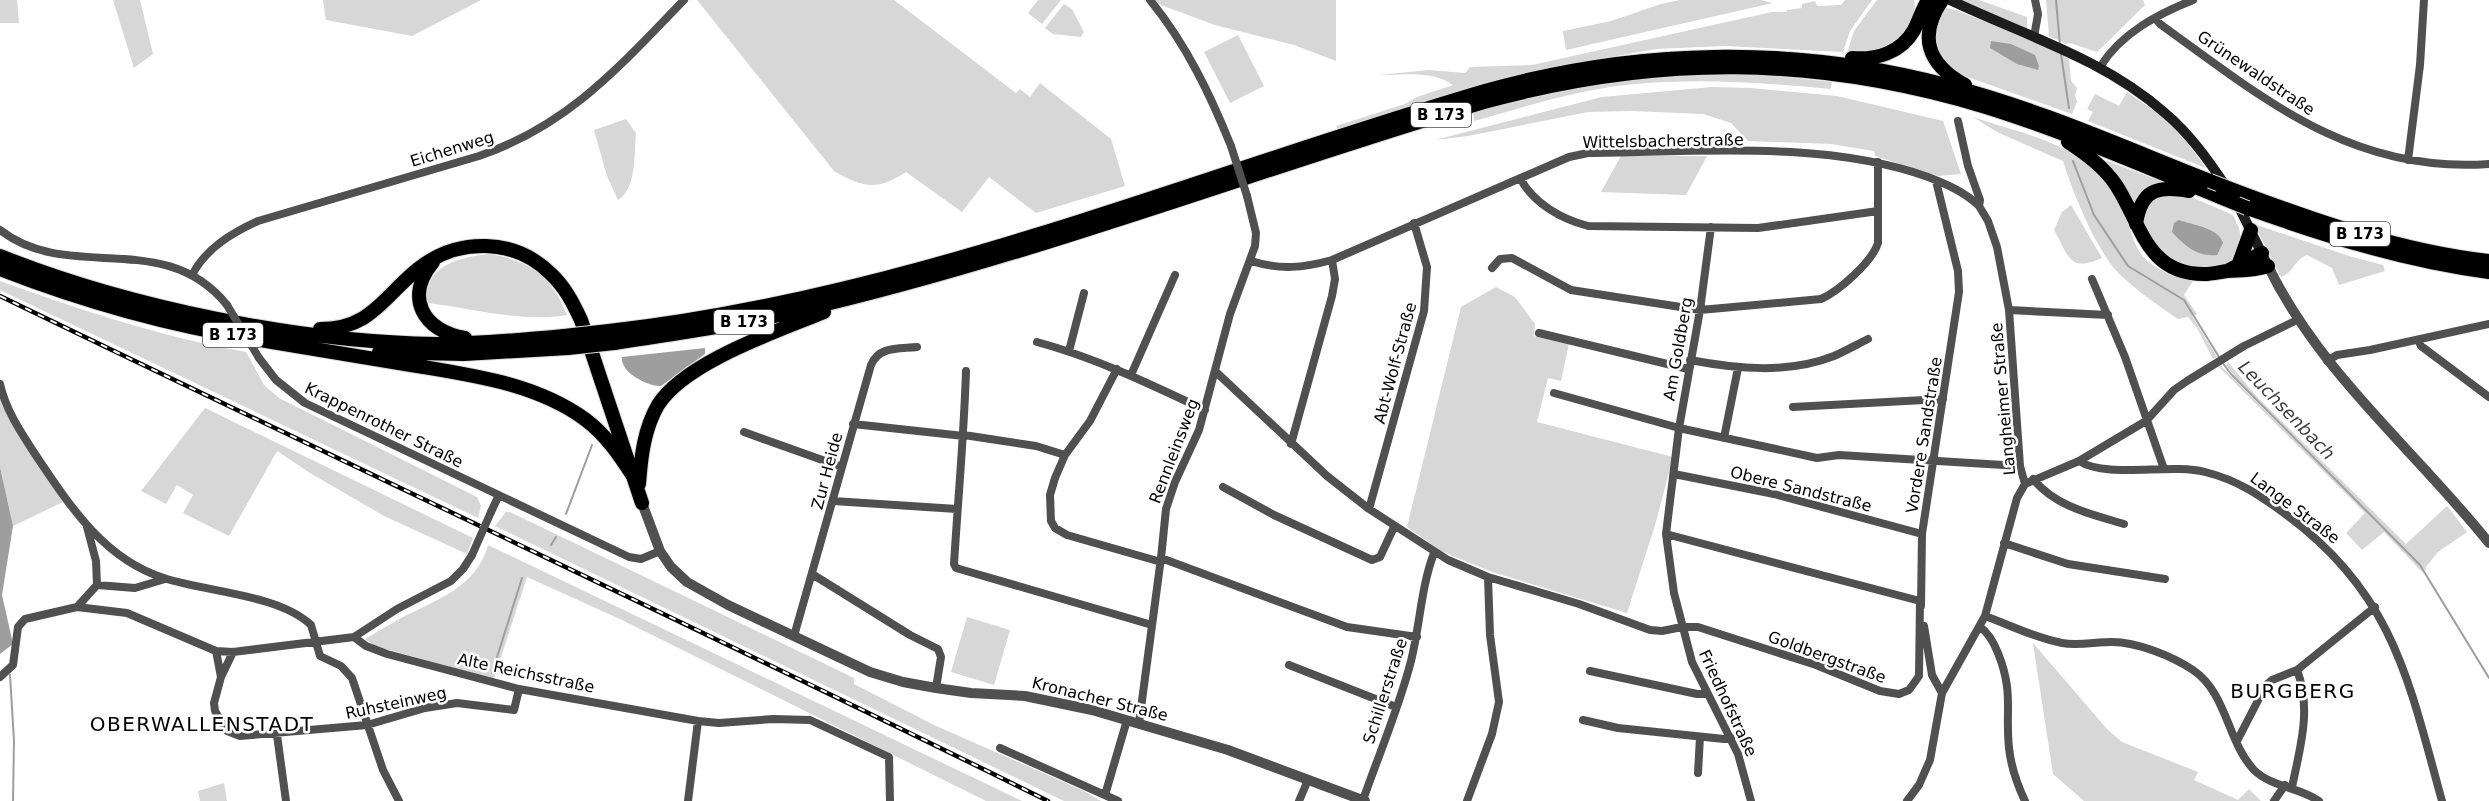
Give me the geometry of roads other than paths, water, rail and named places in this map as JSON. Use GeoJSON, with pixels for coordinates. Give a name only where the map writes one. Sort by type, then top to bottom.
{"type":"FeatureCollection","features":[{"type":"Feature","properties":{"kind":"highway"},"geometry":{"type":"LineString","coordinates":[[1918,18],[1919,0]]}},
{"type":"Feature","properties":{"kind":"highway"},"geometry":{"type":"LineString","coordinates":[[1803,59],[1880,57],[1901,45],[1909,37],[1928,0]]}},
{"type":"Feature","properties":{"kind":"highway"},"geometry":{"type":"LineString","coordinates":[[1942,0],[1931,19],[1928,31],[1930,51],[1943,71],[1985,96]]}},
{"type":"Feature","properties":{"kind":"highway","name":"B 173"},"geometry":{"type":"LineString","coordinates":[[612,337],[753,309],[876,281],[1033,236],[1435,105],[1514,83],[1629,62],[1735,56],[1803,59],[1912,76],[1985,96],[2051,118],[2309,219],[2387,242],[2446,255],[2489,261]]}},
{"type":"Feature","properties":{"kind":"highway","name":"B 173"},"geometry":{"type":"LineString","coordinates":[[0,269],[94,301],[152,317],[253,339],[314,348],[464,354],[612,337],[776,316],[873,292],[1036,246],[1484,102],[1605,75],[1700,67],[1813,71],[1913,87],[1988,108],[2046,128],[2247,208],[2338,240],[2393,255],[2489,272]]}},
{"type":"Feature","properties":{"kind":"highway"},"geometry":{"type":"LineString","coordinates":[[2046,128],[2093,159],[2108,174],[2151,251],[2174,267],[2204,274],[2253,271],[2268,266]]}},
{"type":"Feature","properties":{"kind":"highway"},"geometry":{"type":"LineString","coordinates":[[2136,224],[2143,200],[2156,190],[2174,188],[2220,197]]}},
{"type":"Feature","properties":{"kind":"highway"},"geometry":{"type":"LineString","coordinates":[[2240,263],[2251,230]]}},
{"type":"Feature","properties":{"kind":"highway"},"geometry":{"type":"LineString","coordinates":[[278,328],[324,329],[348,325],[365,318],[380,307],[417,269],[436,258],[467,246],[500,246],[516,251],[534,260],[552,274],[567,293],[581,320],[640,497]]}},
{"type":"Feature","properties":{"kind":"highway"},"geometry":{"type":"LineString","coordinates":[[2227,271],[2262,253]]}},
{"type":"Feature","properties":{"kind":"highway","name":"B 173"},"geometry":{"type":"LineString","coordinates":[[0,256],[100,289],[211,317],[278,328],[372,340],[437,344],[566,342]]}},
{"type":"Feature","properties":{"kind":"highway"},"geometry":{"type":"LineString","coordinates":[[436,258],[423,276],[419,288],[419,301],[424,314],[433,327],[442,332],[488,342]]}},
{"type":"Feature","properties":{"kind":"highway"},"geometry":{"type":"LineString","coordinates":[[640,497],[644,440],[652,417],[663,398],[677,384],[726,354],[873,292]]}},
{"type":"Feature","properties":{"kind":"highway"},"geometry":{"type":"LineString","coordinates":[[314,348],[478,377],[545,397],[568,409],[597,429],[633,476]]}},
{"type":"Feature","properties":{"kind":"main road"},"geometry":{"type":"LineString","coordinates":[[1950,0],[2072,53],[2100,67],[2142,94],[2184,130],[2230,192],[2268,266]]}},
{"type":"Feature","properties":{"kind":"street","name":"Eichenweg"},"geometry":{"type":"LineString","coordinates":[[192,274],[196,267],[226,238],[258,221],[479,156],[509,146],[537,132],[592,92],[684,0]]}},
{"type":"Feature","properties":{"kind":"street","name":"Rennleinsweg"},"geometry":{"type":"LineString","coordinates":[[1139,723],[1161,560],[1163,523],[1168,500],[1199,430],[1230,314],[1251,261],[1256,233],[1232,146],[1199,74],[1150,0]]}},
{"type":"Feature","properties":{"kind":"street"},"geometry":{"type":"LineString","coordinates":[[2034,37],[2038,14],[2035,0]]}},
{"type":"Feature","properties":{"kind":"street"},"geometry":{"type":"LineString","coordinates":[[2100,67],[2131,33],[2155,18],[2193,0]]}},
{"type":"Feature","properties":{"kind":"street"},"geometry":{"type":"LineString","coordinates":[[2408,160],[2420,65],[2424,0]]}},
{"type":"Feature","properties":{"kind":"street","name":"Grünewaldstraße"},"geometry":{"type":"LineString","coordinates":[[2155,18],[2160,24],[2260,96],[2292,116],[2347,143],[2408,160],[2435,164],[2489,164]]}},
{"type":"Feature","properties":{"kind":"street","name":"Langheimer Straße"},"geometry":{"type":"LineString","coordinates":[[1907,801],[1919,784],[1930,760],[1942,693],[1980,627],[2017,498],[2025,484],[2020,466],[2009,310],[1997,247],[1979,206],[1980,200],[1968,166],[1958,121]]}},
{"type":"Feature","properties":{"kind":"street","name":"Wittelsbacherstraße"},"geometry":{"type":"LineString","coordinates":[[1251,261],[1285,268],[1300,268],[1332,260],[1569,157],[1588,153],[1790,152],[1831,155],[1878,162],[1936,181],[1966,195],[1979,206]]}},
{"type":"Feature","properties":{"kind":"street"},"geometry":{"type":"LineString","coordinates":[[1492,268],[1500,259],[1512,258],[1571,290],[1700,310],[1821,299],[1831,294],[1875,250],[1878,162]]}},
{"type":"Feature","properties":{"kind":"street"},"geometry":{"type":"LineString","coordinates":[[1520,178],[1535,198],[1571,221],[1588,226],[1758,228],[1878,211]]}},
{"type":"Feature","properties":{"kind":"street","name":"Vordere Sandstraße"},"geometry":{"type":"LineString","coordinates":[[1936,181],[1958,282],[1955,324],[1922,534],[1920,601],[1932,675],[1942,693]]}},
{"type":"Feature","properties":{"kind":"street","name":"Abt-Wolf-Straße"},"geometry":{"type":"LineString","coordinates":[[1369,509],[1424,311],[1427,267],[1414,223]]}},
{"type":"Feature","properties":{"kind":"street","name":"Am Goldberg"},"geometry":{"type":"LineString","coordinates":[[1674,474],[1679,428],[1700,310],[1711,227]]}},
{"type":"Feature","properties":{"kind":"street","name":"Krappenrother Straße"},"geometry":{"type":"LineString","coordinates":[[0,230],[21,242],[53,253],[158,262],[192,274],[227,305],[276,380],[305,403],[633,559],[641,559],[660,551]]}},
{"type":"Feature","properties":{"kind":"street"},"geometry":{"type":"LineString","coordinates":[[1291,444],[1332,296],[1335,279],[1332,260]]}},
{"type":"Feature","properties":{"kind":"street"},"geometry":{"type":"LineString","coordinates":[[2268,266],[2297,320],[2327,361],[2368,410],[2488,538]]}},
{"type":"Feature","properties":{"kind":"street"},"geometry":{"type":"LineString","coordinates":[[1131,375],[1175,275]]}},
{"type":"Feature","properties":{"kind":"street"},"geometry":{"type":"LineString","coordinates":[[2092,279],[2108,315],[2164,469]]}},
{"type":"Feature","properties":{"kind":"street"},"geometry":{"type":"LineString","coordinates":[[1069,351],[1084,293]]}},
{"type":"Feature","properties":{"kind":"street"},"geometry":{"type":"LineString","coordinates":[[2009,310],[2108,315]]}},
{"type":"Feature","properties":{"kind":"street"},"geometry":{"type":"LineString","coordinates":[[2025,484],[2079,461],[2146,421],[2174,390],[2221,360],[2297,320]]}},
{"type":"Feature","properties":{"kind":"street"},"geometry":{"type":"LineString","coordinates":[[2327,361],[2337,355],[2489,324]]}},
{"type":"Feature","properties":{"kind":"street"},"geometry":{"type":"LineString","coordinates":[[1539,333],[1688,369]]}},
{"type":"Feature","properties":{"kind":"street"},"geometry":{"type":"LineString","coordinates":[[1690,360],[1738,368],[1772,368],[1833,357],[1868,339]]}},
{"type":"Feature","properties":{"kind":"street"},"geometry":{"type":"LineString","coordinates":[[2418,340],[2421,346],[2489,397]]}},
{"type":"Feature","properties":{"kind":"street"},"geometry":{"type":"LineString","coordinates":[[1037,342],[1117,369],[1205,410]]}},
{"type":"Feature","properties":{"kind":"street","name":"Zur Heide"},"geometry":{"type":"LineString","coordinates":[[794,636],[853,424],[875,356],[881,351],[917,347]]}},
{"type":"Feature","properties":{"kind":"street"},"geometry":{"type":"LineString","coordinates":[[1724,438],[1738,368]]}},
{"type":"Feature","properties":{"kind":"street"},"geometry":{"type":"LineString","coordinates":[[1117,369],[1090,421],[1065,456],[1050,495],[1049,510],[1055,528],[1067,535],[1161,560],[1347,627],[1417,637]]}},
{"type":"Feature","properties":{"kind":"street"},"geometry":{"type":"LineString","coordinates":[[966,371],[964,436],[954,564],[959,570],[1152,625]]}},
{"type":"Feature","properties":{"kind":"street"},"geometry":{"type":"LineString","coordinates":[[1215,371],[1291,444],[1369,509],[1434,552],[1488,577],[1579,604],[1650,630],[1662,631],[1682,627]]}},
{"type":"Feature","properties":{"kind":"street"},"geometry":{"type":"LineString","coordinates":[[0,384],[16,424],[68,504],[87,527],[109,547],[136,566],[165,579],[277,606],[307,621],[314,631],[320,656],[348,671],[383,770],[398,801]]}},
{"type":"Feature","properties":{"kind":"street"},"geometry":{"type":"LineString","coordinates":[[1554,393],[1679,428],[1817,458],[1839,455],[2020,466]]}},
{"type":"Feature","properties":{"kind":"street"},"geometry":{"type":"LineString","coordinates":[[1793,407],[1944,399]]}},
{"type":"Feature","properties":{"kind":"street"},"geometry":{"type":"LineString","coordinates":[[853,424],[909,432],[964,436],[1036,447],[1065,456]]}},
{"type":"Feature","properties":{"kind":"street"},"geometry":{"type":"LineString","coordinates":[[744,432],[842,466]]}},
{"type":"Feature","properties":{"kind":"street","name":"Lange Straße"},"geometry":{"type":"LineString","coordinates":[[2079,461],[2086,465],[2131,470],[2197,470],[2228,479],[2249,488],[2306,530],[2331,552],[2375,607],[2395,646],[2414,698],[2442,801]]}},
{"type":"Feature","properties":{"kind":"street","name":"Friedhofstraße"},"geometry":{"type":"LineString","coordinates":[[1674,474],[1665,534],[1682,627],[1692,662],[1731,738],[1744,769],[1751,801]]}},
{"type":"Feature","properties":{"kind":"street","name":"Obere Sandstraße"},"geometry":{"type":"LineString","coordinates":[[1674,474],[1774,494],[1922,534]]}},
{"type":"Feature","properties":{"kind":"street"},"geometry":{"type":"LineString","coordinates":[[2033,479],[2043,491],[2065,505],[2124,525]]}},
{"type":"Feature","properties":{"kind":"street"},"geometry":{"type":"LineString","coordinates":[[1223,487],[1274,515],[1372,560],[1380,557],[1394,527]]}},
{"type":"Feature","properties":{"kind":"street"},"geometry":{"type":"LineString","coordinates":[[0,677],[13,665],[18,627],[25,619],[77,607],[127,613],[216,651],[232,652],[354,637],[397,609],[451,581],[472,555],[499,495]]}},
{"type":"Feature","properties":{"kind":"street","name":"Kronacher Straße"},"geometry":{"type":"LineString","coordinates":[[640,497],[660,551],[675,572],[687,582],[759,620],[877,674],[936,688],[971,693],[1024,696],[1139,723],[1228,750],[1364,801]]}},
{"type":"Feature","properties":{"kind":"street"},"geometry":{"type":"LineString","coordinates":[[833,501],[957,509]]}},
{"type":"Feature","properties":{"kind":"street"},"geometry":{"type":"LineString","coordinates":[[77,607],[97,585],[96,561],[87,527]]}},
{"type":"Feature","properties":{"kind":"street"},"geometry":{"type":"LineString","coordinates":[[1665,534],[1920,601]]}},
{"type":"Feature","properties":{"kind":"street"},"geometry":{"type":"LineString","coordinates":[[2004,543],[2068,564],[2165,579]]}},
{"type":"Feature","properties":{"kind":"street","name":"Schillerstraße"},"geometry":{"type":"LineString","coordinates":[[1364,801],[1409,671],[1417,637],[1428,566],[1434,552]]}},
{"type":"Feature","properties":{"kind":"street"},"geometry":{"type":"LineString","coordinates":[[812,574],[910,635],[938,649],[941,657],[936,688]]}},
{"type":"Feature","properties":{"kind":"street"},"geometry":{"type":"LineString","coordinates":[[1467,801],[1492,734],[1499,702],[1490,635],[1488,577]]}},
{"type":"Feature","properties":{"kind":"street"},"geometry":{"type":"LineString","coordinates":[[97,585],[135,588],[165,579]]}},
{"type":"Feature","properties":{"kind":"street","name":"Goldbergstraße"},"geometry":{"type":"LineString","coordinates":[[1682,627],[1710,630],[1816,665],[1880,691],[1899,694],[1909,690],[1918,676],[1920,601]]}},
{"type":"Feature","properties":{"kind":"street"},"geometry":{"type":"LineString","coordinates":[[2238,741],[2263,689],[2272,680],[2297,670],[2375,607]]}},
{"type":"Feature","properties":{"kind":"street"},"geometry":{"type":"LineString","coordinates":[[1984,616],[2055,641],[2079,644],[2123,643],[2182,664],[2210,684],[2251,766],[2260,775],[2319,801]]}},
{"type":"Feature","properties":{"kind":"street"},"geometry":{"type":"LineString","coordinates":[[1980,627],[1989,637],[2007,676],[2009,747],[2014,777],[2025,801]]}},
{"type":"Feature","properties":{"kind":"street","name":"Alte Reichsstraße"},"geometry":{"type":"LineString","coordinates":[[354,637],[366,646],[387,654],[519,689],[698,721],[718,723],[773,719],[810,720],[885,753],[891,760],[890,801]]}},
{"type":"Feature","properties":{"kind":"street"},"geometry":{"type":"LineString","coordinates":[[216,651],[221,677]]}},
{"type":"Feature","properties":{"kind":"street"},"geometry":{"type":"LineString","coordinates":[[221,677],[232,652]]}},
{"type":"Feature","properties":{"kind":"street"},"geometry":{"type":"LineString","coordinates":[[1289,665],[1396,707]]}},
{"type":"Feature","properties":{"kind":"street"},"geometry":{"type":"LineString","coordinates":[[2274,801],[2289,786],[2305,719],[2303,685],[2297,670]]}},
{"type":"Feature","properties":{"kind":"street"},"geometry":{"type":"LineString","coordinates":[[1590,671],[1697,694],[1707,694]]}},
{"type":"Feature","properties":{"kind":"street","name":"Ruhsteinweg"},"geometry":{"type":"LineString","coordinates":[[221,677],[214,704],[217,717],[227,731],[240,736],[277,735],[367,725],[425,708],[457,704],[514,710],[519,689]]}},
{"type":"Feature","properties":{"kind":"street"},"geometry":{"type":"LineString","coordinates":[[1105,795],[1127,720]]}},
{"type":"Feature","properties":{"kind":"street"},"geometry":{"type":"LineString","coordinates":[[1582,720],[1618,728],[1731,738]]}},
{"type":"Feature","properties":{"kind":"street"},"geometry":{"type":"LineString","coordinates":[[688,801],[698,721]]}},
{"type":"Feature","properties":{"kind":"street"},"geometry":{"type":"LineString","coordinates":[[277,735],[285,801]]}},
{"type":"Feature","properties":{"kind":"street"},"geometry":{"type":"LineString","coordinates":[[1698,773],[1700,737]]}},
{"type":"Feature","properties":{"kind":"street"},"geometry":{"type":"LineString","coordinates":[[1000,748],[1118,801]]}},
{"type":"Feature","properties":{"kind":"street"},"geometry":{"type":"LineString","coordinates":[[1299,801],[1308,780]]}},
{"type":"Feature","properties":{"kind":"waterway","name":"Leuchsenbach"},"geometry":{"type":"LineString","coordinates":[[2056,0],[2060,45]]}},
{"type":"Feature","properties":{"kind":"waterway","name":"Leuchsenbach"},"geometry":{"type":"LineString","coordinates":[[2061,54],[2069,108]]}},
{"type":"Feature","properties":{"kind":"waterway","name":"Leuchsenbach"},"geometry":{"type":"LineString","coordinates":[[2073,161],[2094,215],[2128,266],[2184,300],[2219,357]]}},
{"type":"Feature","properties":{"kind":"waterway","name":"Leuchsenbach"},"geometry":{"type":"LineString","coordinates":[[2222,362],[2231,374],[2420,565],[2489,678]]}},
{"type":"Feature","properties":{"kind":"waterway"},"geometry":{"type":"LineString","coordinates":[[566,514],[592,445]]}},
{"type":"Feature","properties":{"kind":"waterway"},"geometry":{"type":"LineString","coordinates":[[551,545],[556,537]]}},
{"type":"Feature","properties":{"kind":"waterway"},"geometry":{"type":"LineString","coordinates":[[492,673],[522,578]]}},
{"type":"Feature","properties":{"kind":"waterway"},"geometry":{"type":"LineString","coordinates":[[10,675],[14,741],[13,801]]}},
{"type":"Feature","properties":{"kind":"railway"},"geometry":{"type":"LineString","coordinates":[[0,296],[787,673],[1048,801]]}},
{"type":"Feature","properties":{"kind":"district","name":"BURGBERG"},"geometry":{"type":"Point","coordinates":[2293,691]}},
{"type":"Feature","properties":{"kind":"district","name":"OBERWALLENSTADT"},"geometry":{"type":"Point","coordinates":[202,724]}}]}
